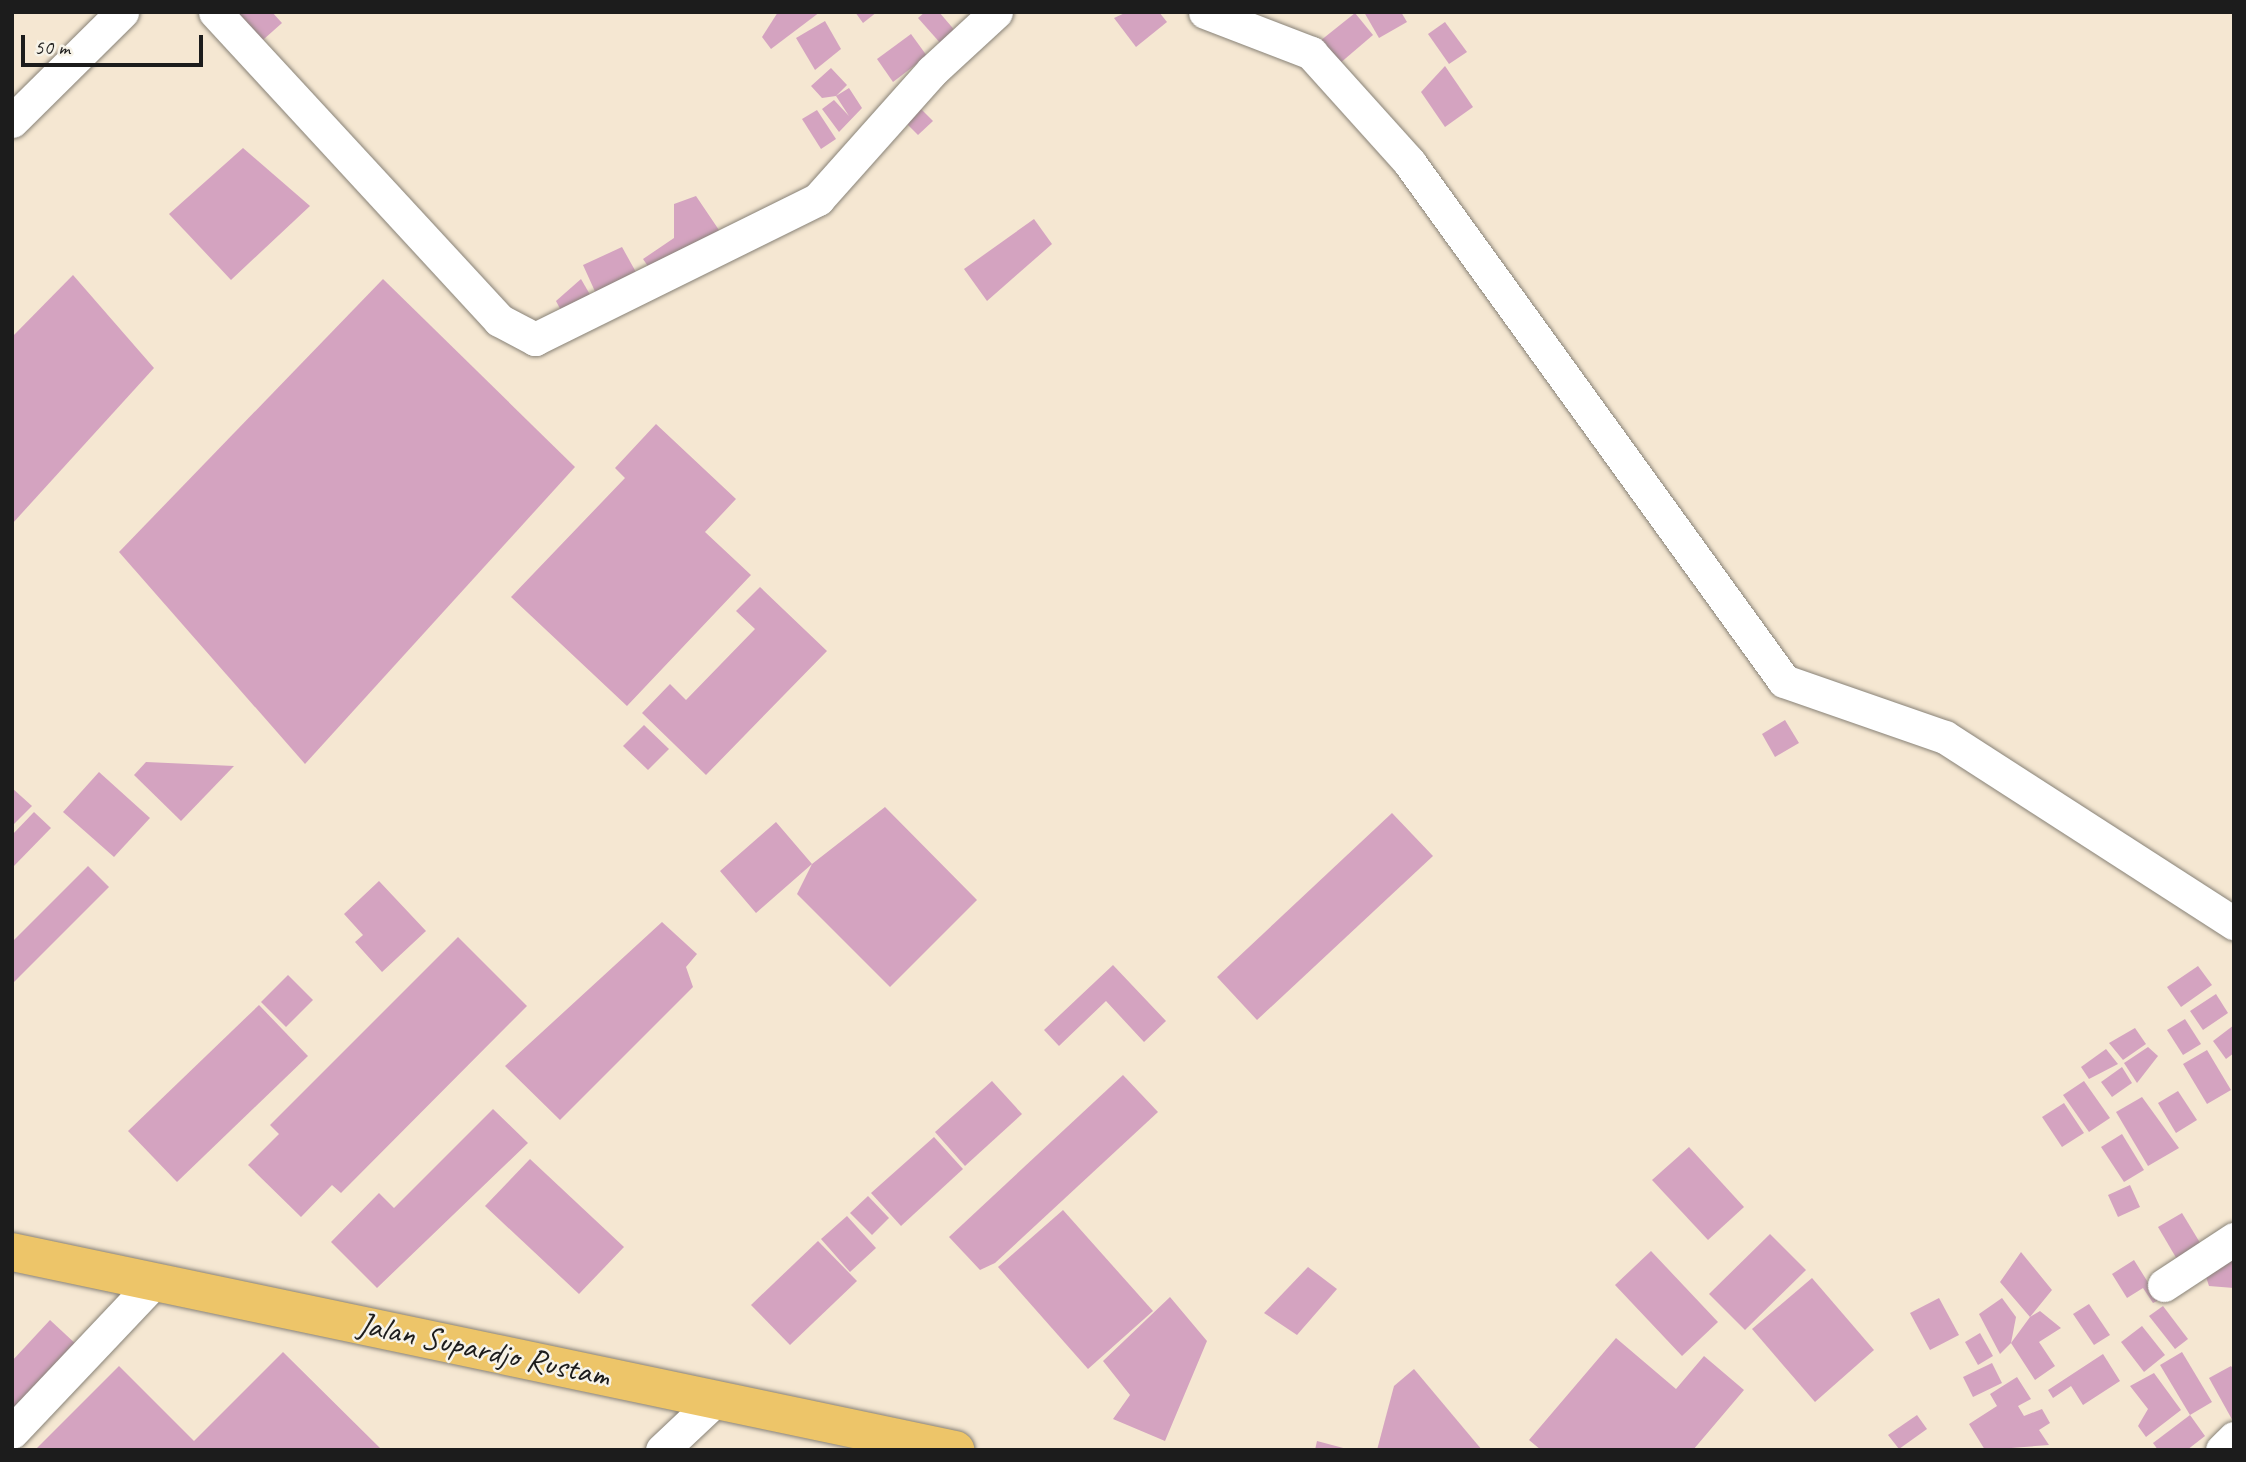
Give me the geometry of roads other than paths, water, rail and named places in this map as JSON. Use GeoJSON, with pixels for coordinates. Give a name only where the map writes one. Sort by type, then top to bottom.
{"type":"FeatureCollection","features":[{"type":"Feature","properties":{"kind":"highway","name":"Jalan Supardjo Rustam"},"geometry":{"type":"LineString","coordinates":[[12,1252],[152,1284],[955,1450]]}},
{"type":"Feature","properties":{"kind":"street"},"geometry":{"type":"LineString","coordinates":[[12,121],[122,12]]}},
{"type":"Feature","properties":{"kind":"street"},"geometry":{"type":"LineString","coordinates":[[215,12],[499,320],[535,339],[818,199],[932,71],[996,12]]}},
{"type":"Feature","properties":{"kind":"street"},"geometry":{"type":"LineString","coordinates":[[1205,12],[1311,53],[1409,162],[1784,681],[1945,737],[2234,923]]}},
{"type":"Feature","properties":{"kind":"street"},"geometry":{"type":"LineString","coordinates":[[2164,1284],[2234,1239]]}},
{"type":"Feature","properties":{"kind":"street"},"geometry":{"type":"LineString","coordinates":[[12,1432],[152,1284]]}},
{"type":"Feature","properties":{"kind":"street"},"geometry":{"type":"LineString","coordinates":[[662,1450],[715,1400]]}},
{"type":"Feature","properties":{"kind":"street"},"geometry":{"type":"LineString","coordinates":[[2222,1450],[2234,1438]]}}]}
